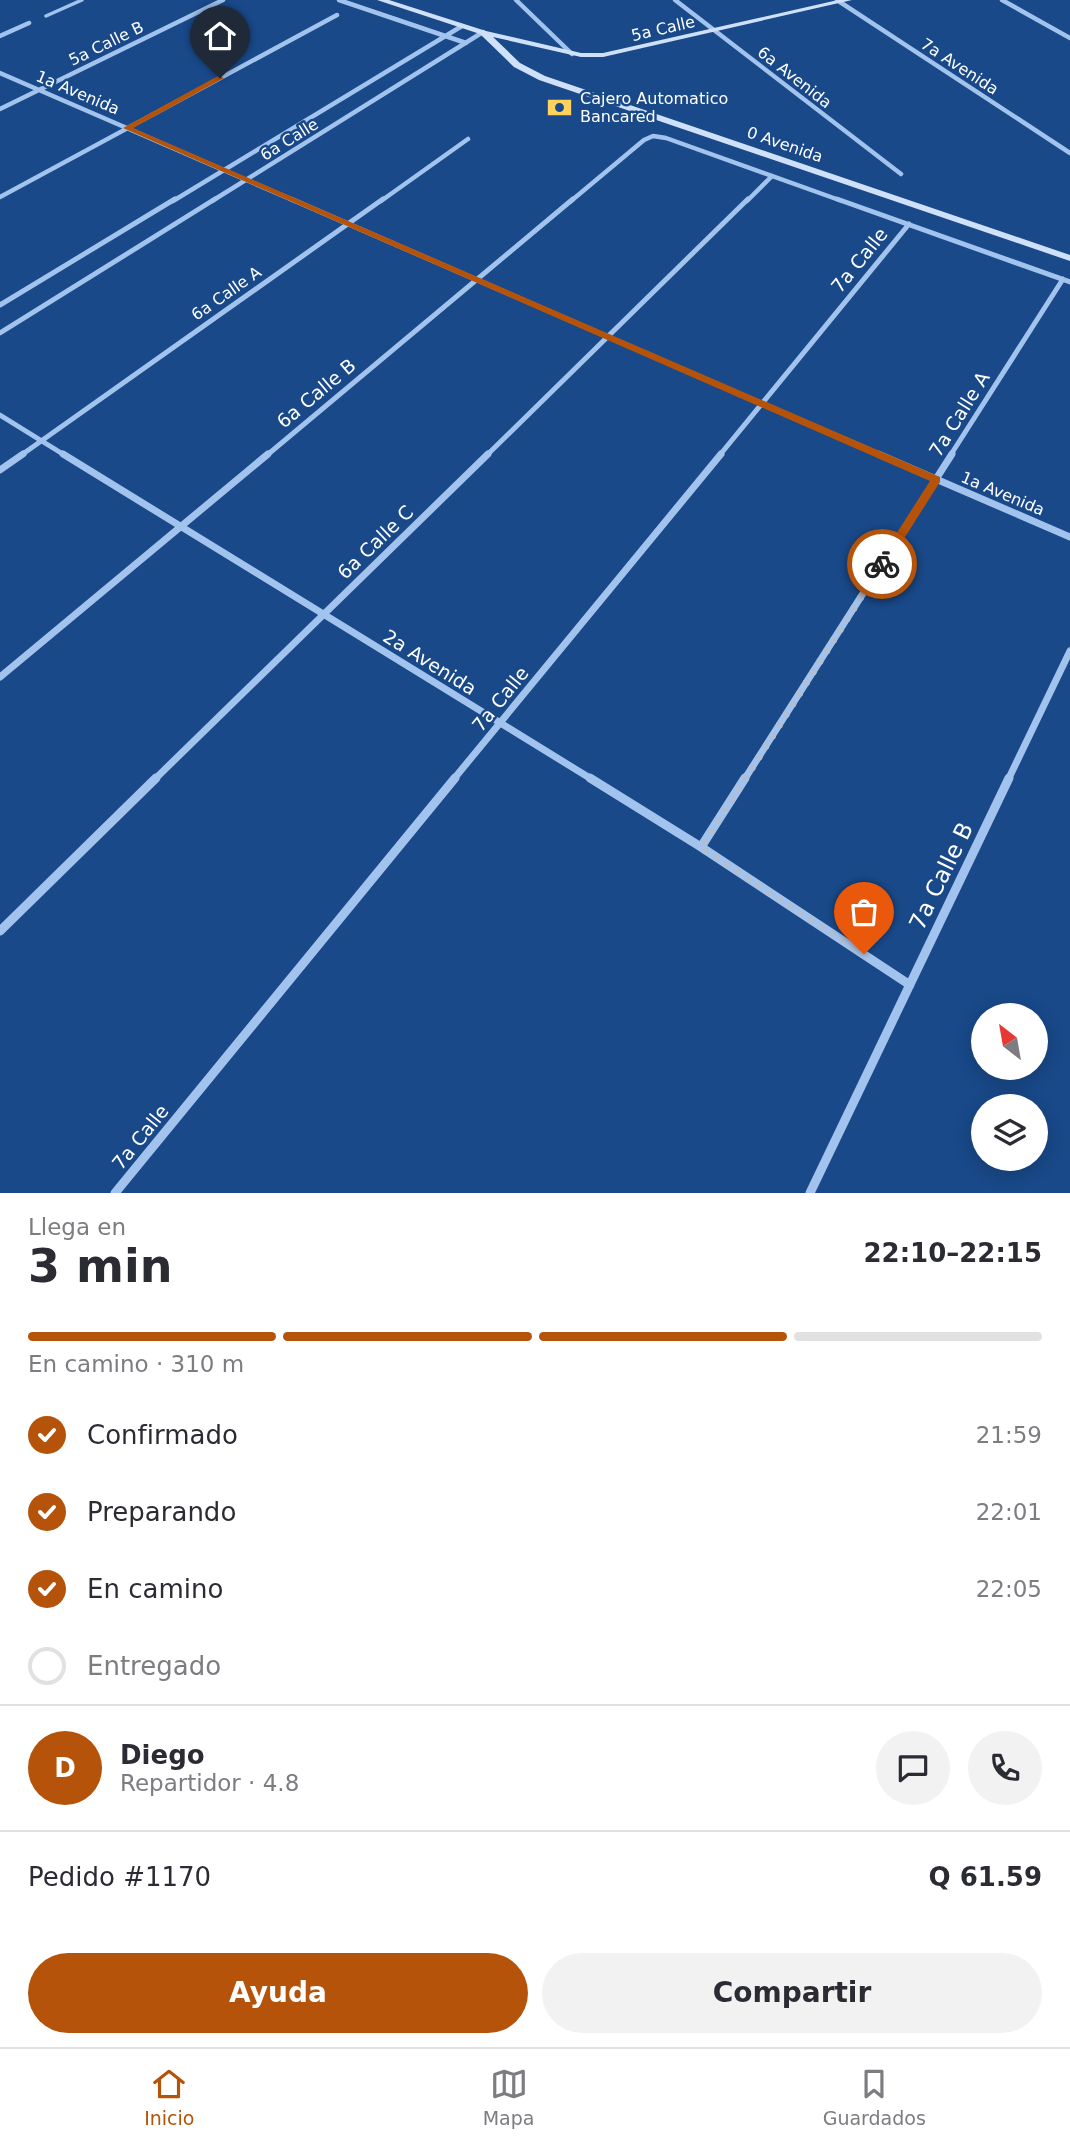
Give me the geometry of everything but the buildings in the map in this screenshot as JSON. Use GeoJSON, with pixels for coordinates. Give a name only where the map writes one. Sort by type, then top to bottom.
{"type":"FeatureCollection","features":[{"type":"Feature","properties":{"kind":"street","name":"5a Calle B"},"geometry":{"type":"LineString","coordinates":[[0,109],[223,0]]}},
{"type":"Feature","properties":{"kind":"street"},"geometry":{"type":"LineString","coordinates":[[339,0],[466,43]]}},
{"type":"Feature","properties":{"kind":"street","name":"0 Avenida"},"geometry":{"type":"LineString","coordinates":[[382,0],[483,32],[517,65],[542,78],[1070,258]]}},
{"type":"Feature","properties":{"kind":"street"},"geometry":{"type":"LineString","coordinates":[[516,0],[572,54]]}},
{"type":"Feature","properties":{"kind":"street","name":"6a Avenida"},"geometry":{"type":"LineString","coordinates":[[675,0],[901,174]]}},
{"type":"Feature","properties":{"kind":"street"},"geometry":{"type":"LineString","coordinates":[[1002,0],[1070,38]]}},
{"type":"Feature","properties":{"kind":"street","name":"5a Calle"},"geometry":{"type":"LineString","coordinates":[[483,32],[572,54],[592,56],[614,54],[841,1]]}},
{"type":"Feature","properties":{"kind":"street","name":"7a Avenida"},"geometry":{"type":"LineString","coordinates":[[841,1],[1070,153]]}},
{"type":"Feature","properties":{"kind":"street"},"geometry":{"type":"LineString","coordinates":[[0,197],[337,15]]}},
{"type":"Feature","properties":{"kind":"street"},"geometry":{"type":"LineString","coordinates":[[0,36],[29,23]]}},
{"type":"Feature","properties":{"kind":"street","name":"6a Calle"},"geometry":{"type":"LineString","coordinates":[[0,305],[462,26]]}},
{"type":"Feature","properties":{"kind":"street","name":"6a Calle"},"geometry":{"type":"LineString","coordinates":[[0,333],[483,32]]}},
{"type":"Feature","properties":{"kind":"street","name":"1a Avenida"},"geometry":{"type":"LineString","coordinates":[[0,73],[1070,537]]}},
{"type":"Feature","properties":{"kind":"street","name":"6a Calle B"},"geometry":{"type":"LineString","coordinates":[[0,677],[644,140],[653,136],[666,138],[772,176]]}},
{"type":"Feature","properties":{"kind":"street","name":"6a Calle A"},"geometry":{"type":"LineString","coordinates":[[0,470],[468,139]]}},
{"type":"Feature","properties":{"kind":"street"},"geometry":{"type":"LineString","coordinates":[[772,176],[1067,281]]}},
{"type":"Feature","properties":{"kind":"street","name":"6a Calle C"},"geometry":{"type":"LineString","coordinates":[[0,931],[772,176]]}},
{"type":"Feature","properties":{"kind":"street","name":"7a Calle"},"geometry":{"type":"LineString","coordinates":[[115,1193],[909,224]]}},
{"type":"Feature","properties":{"kind":"street","name":"7a Calle A"},"geometry":{"type":"LineString","coordinates":[[701,848],[936,480],[1067,281]]}},
{"type":"Feature","properties":{"kind":"street","name":"2a Avenida"},"geometry":{"type":"LineString","coordinates":[[0,415],[701,848],[910,985]]}},
{"type":"Feature","properties":{"kind":"street","name":"7a Calle B"},"geometry":{"type":"LineString","coordinates":[[810,1193],[1070,651]]}},
{"type":"Feature","properties":{"kind":"lane"},"geometry":{"type":"LineString","coordinates":[[46,16],[82,0]]}},
{"type":"Feature","properties":{"kind":"way so far"},"geometry":{"type":"LineString","coordinates":[[864,954],[701,848],[882,564]]}},
{"type":"Feature","properties":{"kind":"place","name":"Cajero Automatico Bancared"},"geometry":{"type":"Point","coordinates":[560,107]}},
{"type":"Feature","properties":{"kind":"route"},"geometry":{"type":"LineString","coordinates":[[220,78],[127,128],[936,480],[882,564]]}}]}
